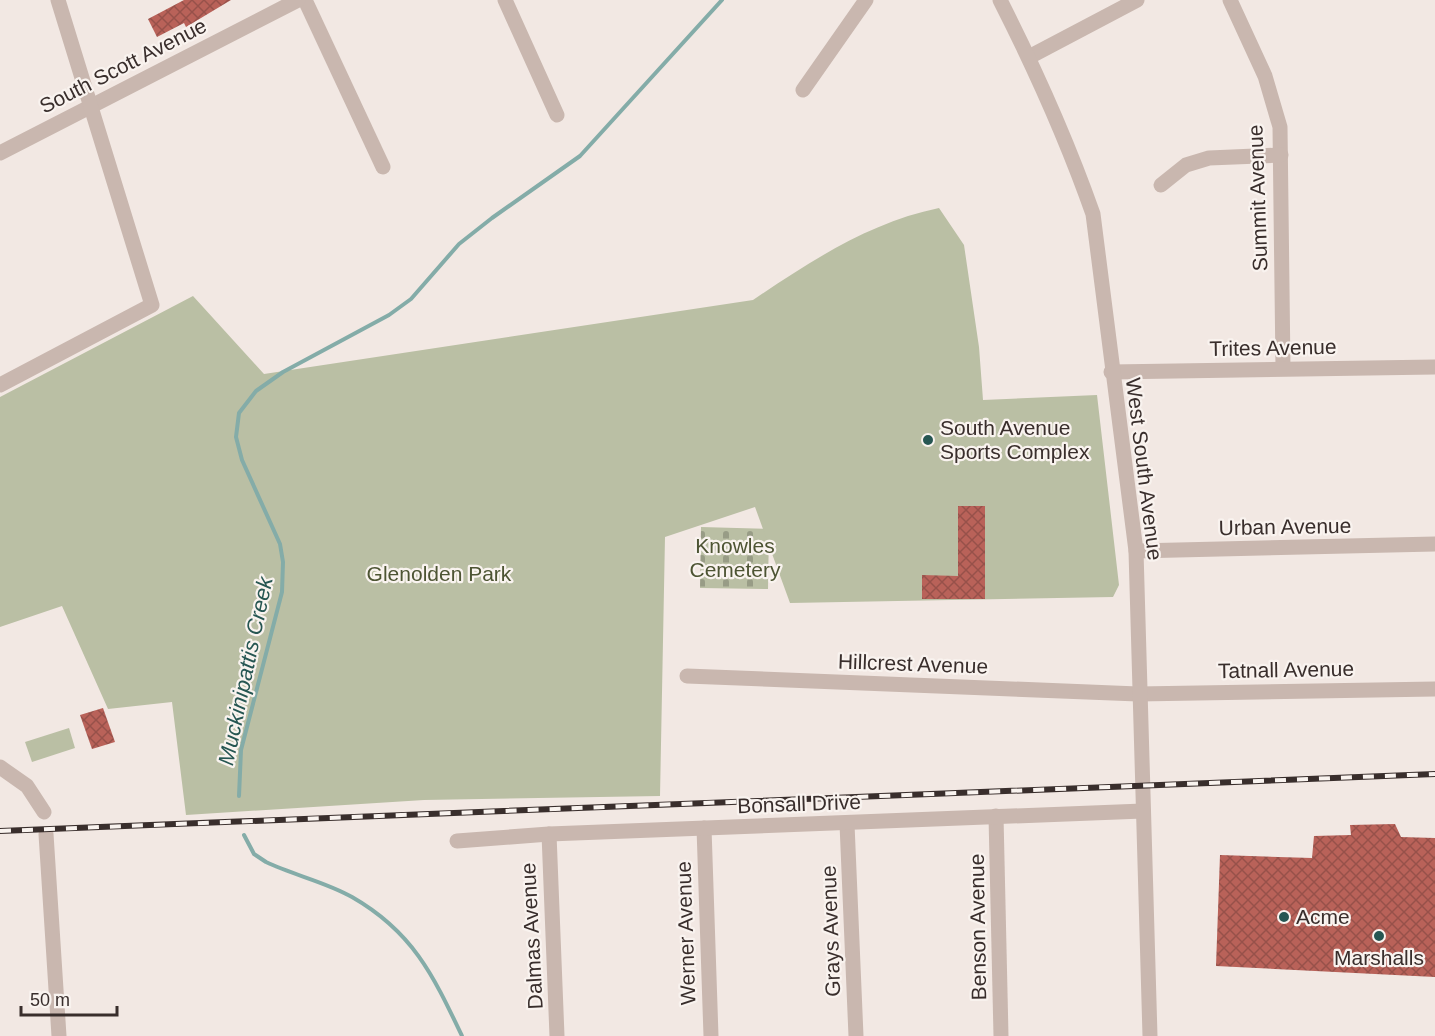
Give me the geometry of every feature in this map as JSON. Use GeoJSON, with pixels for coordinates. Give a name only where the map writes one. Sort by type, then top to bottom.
{"type":"FeatureCollection","features":[{"type":"Feature","properties":{"kind":"street"},"geometry":{"type":"LineString","coordinates":[[0,385],[152,305],[58,0]]}},
{"type":"Feature","properties":{"kind":"street","name":"South Scott Avenue"},"geometry":{"type":"LineString","coordinates":[[0,153],[298,0]]}},
{"type":"Feature","properties":{"kind":"street"},"geometry":{"type":"LineString","coordinates":[[306,0],[383,166]]}},
{"type":"Feature","properties":{"kind":"street"},"geometry":{"type":"LineString","coordinates":[[505,0],[557,116]]}},
{"type":"Feature","properties":{"kind":"street"},"geometry":{"type":"LineString","coordinates":[[803,90],[866,0]]}},
{"type":"Feature","properties":{"kind":"street","name":"West South Avenue"},"geometry":{"type":"LineString","coordinates":[[1000,0],[1029,57],[1076,167],[1093,214],[1111,372],[1136,551],[1138,694],[1150,1036]]}},
{"type":"Feature","properties":{"kind":"street"},"geometry":{"type":"LineString","coordinates":[[1029,57],[1137,0]]}},
{"type":"Feature","properties":{"kind":"street","name":"Summit Avenue"},"geometry":{"type":"LineString","coordinates":[[1230,0],[1274,102],[1280,127],[1283,368]]}},
{"type":"Feature","properties":{"kind":"street"},"geometry":{"type":"LineString","coordinates":[[1161,185],[1186,165],[1209,158],[1281,155]]}},
{"type":"Feature","properties":{"kind":"street","name":"Trites Avenue"},"geometry":{"type":"LineString","coordinates":[[1111,372],[1435,367]]}},
{"type":"Feature","properties":{"kind":"street","name":"Urban Avenue"},"geometry":{"type":"LineString","coordinates":[[1136,551],[1435,544]]}},
{"type":"Feature","properties":{"kind":"street","name":"Hillcrest Avenue"},"geometry":{"type":"LineString","coordinates":[[687,676],[1138,694]]}},
{"type":"Feature","properties":{"kind":"street","name":"Tatnall Avenue"},"geometry":{"type":"LineString","coordinates":[[1138,694],[1435,689]]}},
{"type":"Feature","properties":{"kind":"street"},"geometry":{"type":"LineString","coordinates":[[0,767],[27,786],[44,812]]}},
{"type":"Feature","properties":{"kind":"street","name":"Bonsall Drive"},"geometry":{"type":"LineString","coordinates":[[457,842],[549,834],[1143,811]]}},
{"type":"Feature","properties":{"kind":"street","name":"Benson Avenue"},"geometry":{"type":"LineString","coordinates":[[996,816],[1001,1036]]}},
{"type":"Feature","properties":{"kind":"street","name":"Grays Avenue"},"geometry":{"type":"LineString","coordinates":[[847,824],[856,1036]]}},
{"type":"Feature","properties":{"kind":"street","name":"Werner Avenue"},"geometry":{"type":"LineString","coordinates":[[704,828],[711,1036]]}},
{"type":"Feature","properties":{"kind":"street"},"geometry":{"type":"LineString","coordinates":[[46,834],[59,1036]]}},
{"type":"Feature","properties":{"kind":"street","name":"Dalmas Avenue"},"geometry":{"type":"LineString","coordinates":[[549,834],[557,1036]]}},
{"type":"Feature","properties":{"kind":"green space","name":"Glenolden Park"},"geometry":{"type":"Polygon","coordinates":[[[939,208],[964,245],[979,347],[983,400],[1097,395],[1119,585],[1113,597],[790,603],[755,507],[665,537],[660,796],[424,800],[186,815],[172,702],[108,709],[62,606],[0,627],[0,397],[193,296],[264,374],[753,300],[819,257],[865,233],[914,214],[939,208]]]}},
{"type":"Feature","properties":{"kind":"green space","name":"Knowles Cemetery"},"geometry":{"type":"Polygon","coordinates":[[[701,527],[769,529],[768,589],[700,588],[701,527]]]}},
{"type":"Feature","properties":{"kind":"green space"},"geometry":{"type":"Polygon","coordinates":[[[69,728],[75,748],[32,762],[25,742],[69,728]]]}},
{"type":"Feature","properties":{"kind":"building"},"geometry":{"type":"Polygon","coordinates":[[[184,0],[231,0],[186,27],[184,23],[157,37],[148,19],[184,0]]]}},
{"type":"Feature","properties":{"kind":"building"},"geometry":{"type":"Polygon","coordinates":[[[958,506],[985,506],[985,599],[922,599],[922,575],[958,576],[958,506]]]}},
{"type":"Feature","properties":{"kind":"building"},"geometry":{"type":"Polygon","coordinates":[[[103,708],[115,742],[92,749],[80,715],[103,708]]]}},
{"type":"Feature","properties":{"kind":"building"},"geometry":{"type":"Polygon","coordinates":[[[1395,824],[1401,837],[1435,838],[1435,977],[1216,966],[1220,855],[1312,858],[1314,836],[1351,835],[1350,825],[1395,824]]]}},
{"type":"Feature","properties":{"kind":"waterway","name":"Muckinipattis Creek"},"geometry":{"type":"LineString","coordinates":[[239,796],[241,750],[282,592],[283,562],[280,544],[242,460],[236,437],[239,413],[256,391],[283,372],[389,315],[411,299],[459,244],[580,156],[722,0]]}},
{"type":"Feature","properties":{"kind":"waterway","name":"Muckinipattis Creek"},"geometry":{"type":"LineString","coordinates":[[244,835],[254,854],[266,862],[352,897],[391,925],[406,940],[431,974],[462,1036]]}},
{"type":"Feature","properties":{"kind":"railway"},"geometry":{"type":"LineString","coordinates":[[0,831],[1435,774]]}},
{"type":"Feature","properties":{"kind":"place","name":"South Avenue Sports Complex"},"geometry":{"type":"Point","coordinates":[928,440]}},
{"type":"Feature","properties":{"kind":"place","name":"Acme"},"geometry":{"type":"Point","coordinates":[1284,917]}},
{"type":"Feature","properties":{"kind":"place","name":"Marshalls"},"geometry":{"type":"Point","coordinates":[1379,936]}}]}
